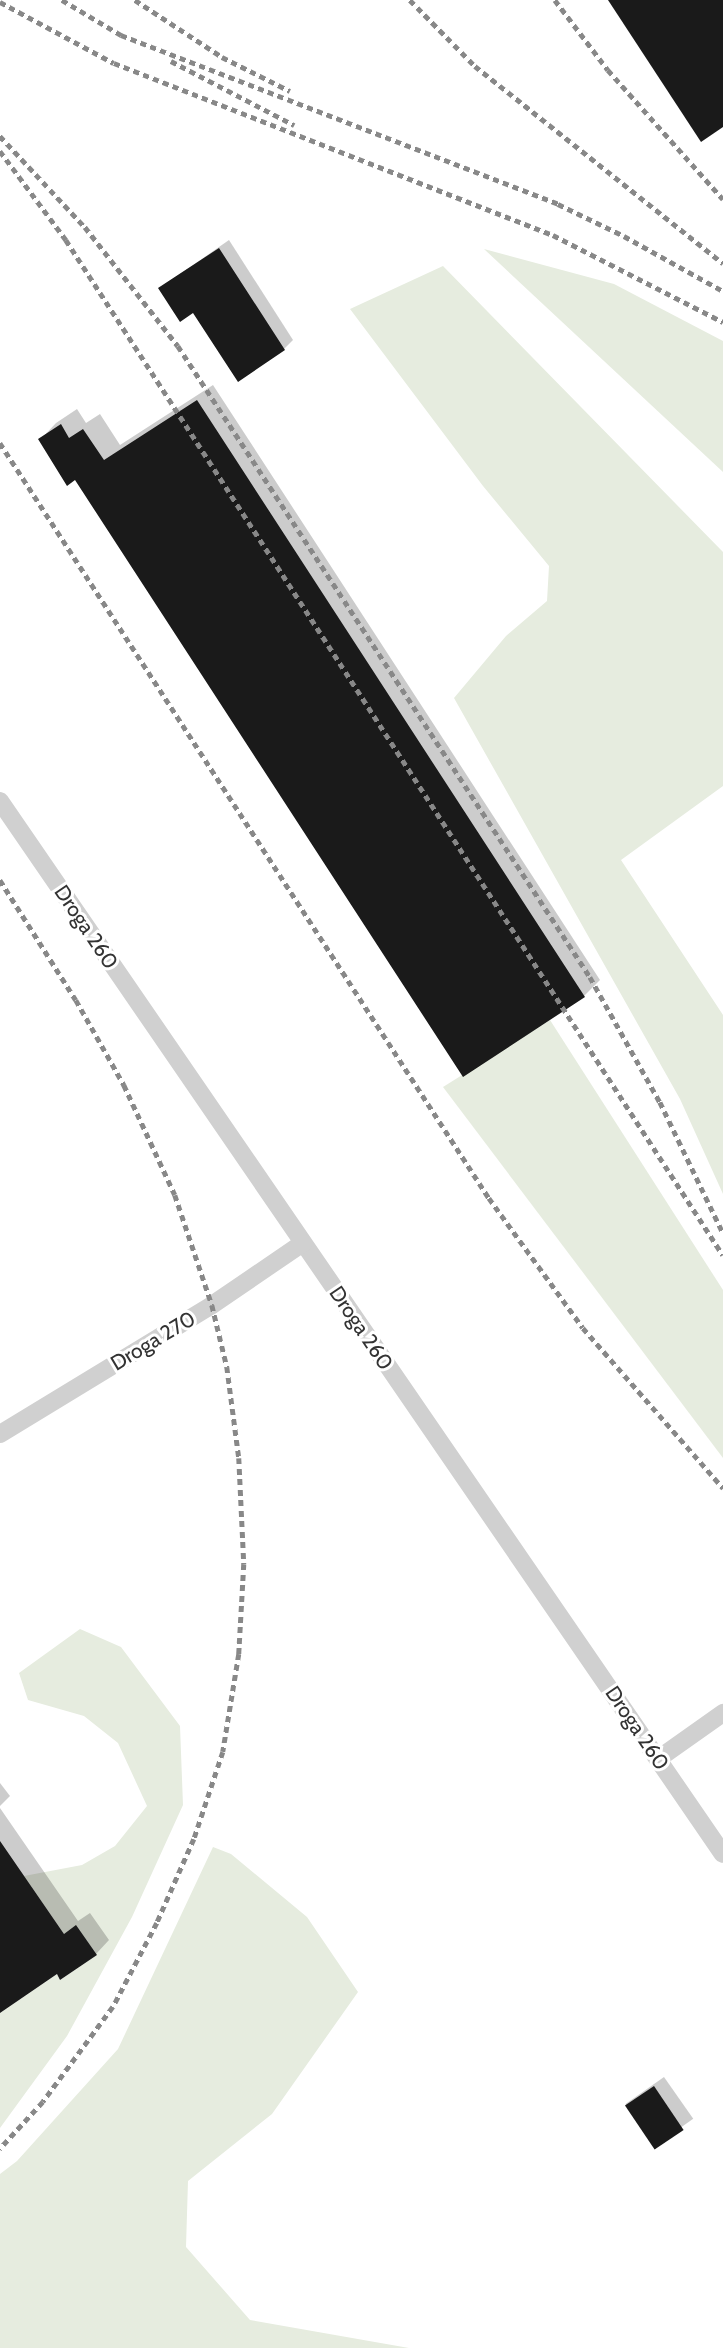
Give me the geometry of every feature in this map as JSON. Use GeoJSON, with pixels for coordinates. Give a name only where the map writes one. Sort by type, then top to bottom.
{"type":"FeatureCollection","features":[{"type":"Feature","properties":{"kind":"lane","name":"Droga 260"},"geometry":{"type":"LineString","coordinates":[[0,801],[723,1854]]}},
{"type":"Feature","properties":{"kind":"lane","name":"Droga 270"},"geometry":{"type":"LineString","coordinates":[[0,1434],[212,1305],[303,1243]]}},
{"type":"Feature","properties":{"kind":"lane"},"geometry":{"type":"LineString","coordinates":[[658,1759],[723,1713]]}},
{"type":"Feature","properties":{"kind":"shaded area"},"geometry":{"type":"Polygon","coordinates":[[[484,249],[614,284],[723,341],[723,472],[484,249]]]}},
{"type":"Feature","properties":{"kind":"shaded area"},"geometry":{"type":"Polygon","coordinates":[[[443,266],[723,552],[723,786],[621,860],[723,1015],[723,1194],[680,1099],[454,698],[506,636],[547,601],[549,566],[483,486],[350,309],[443,266]]]}},
{"type":"Feature","properties":{"kind":"shaded area"},"geometry":{"type":"Polygon","coordinates":[[[550,1020],[723,1290],[723,1458],[443,1087],[550,1020]]]}},
{"type":"Feature","properties":{"kind":"shaded area"},"geometry":{"type":"Polygon","coordinates":[[[80,1629],[121,1647],[180,1726],[183,1805],[132,1917],[67,2036],[0,2128],[0,2013],[57,1974],[60,1980],[97,1955],[76,1926],[64,1934],[24,1876],[82,1865],[115,1846],[147,1806],[118,1743],[84,1716],[28,1700],[19,1673],[80,1629]]]}},
{"type":"Feature","properties":{"kind":"shaded area"},"geometry":{"type":"Polygon","coordinates":[[[213,1847],[231,1854],[307,1917],[358,1992],[272,2114],[188,2181],[186,2247],[250,2320],[409,2348],[0,2348],[0,2174],[17,2161],[118,2049],[213,1847]]]}},
{"type":"Feature","properties":{"kind":"building"},"geometry":{"type":"Polygon","coordinates":[[[608,0],[723,0],[723,127],[701,142],[608,0]]]}},
{"type":"Feature","properties":{"kind":"building"},"geometry":{"type":"Polygon","coordinates":[[[219,248],[285,350],[238,382],[193,313],[180,322],[158,288],[219,248]]]}},
{"type":"Feature","properties":{"kind":"building"},"geometry":{"type":"Polygon","coordinates":[[[197,400],[585,997],[463,1077],[75,480],[67,486],[38,439],[61,424],[69,438],[83,429],[104,460],[197,400]]]}},
{"type":"Feature","properties":{"kind":"building"},"geometry":{"type":"Polygon","coordinates":[[[0,1841],[64,1934],[76,1925],[97,1955],[60,1980],[57,1974],[0,2013],[0,1841]]]}},
{"type":"Feature","properties":{"kind":"building"},"geometry":{"type":"Polygon","coordinates":[[[654,2086],[684,2130],[655,2150],[625,2106],[654,2086]]]}},
{"type":"Feature","properties":{"kind":"railway"},"geometry":{"type":"LineString","coordinates":[[62,0],[121,35],[558,204],[624,236],[723,291]]}},
{"type":"Feature","properties":{"kind":"railway"},"geometry":{"type":"LineString","coordinates":[[135,0],[222,57],[290,91]]}},
{"type":"Feature","properties":{"kind":"railway"},"geometry":{"type":"LineString","coordinates":[[410,0],[475,66],[723,263]]}},
{"type":"Feature","properties":{"kind":"railway"},"geometry":{"type":"LineString","coordinates":[[555,0],[608,70],[723,199]]}},
{"type":"Feature","properties":{"kind":"railway"},"geometry":{"type":"LineString","coordinates":[[0,2],[114,63],[553,235],[723,322]]}},
{"type":"Feature","properties":{"kind":"railway"},"geometry":{"type":"LineString","coordinates":[[171,61],[294,125]]}},
{"type":"Feature","properties":{"kind":"railway"},"geometry":{"type":"LineString","coordinates":[[0,136],[85,227],[178,346],[590,977],[660,1102],[723,1233]]}},
{"type":"Feature","properties":{"kind":"railway"},"geometry":{"type":"LineString","coordinates":[[0,151],[66,240],[723,1255]]}},
{"type":"Feature","properties":{"kind":"railway"},"geometry":{"type":"LineString","coordinates":[[0,443],[489,1198],[583,1328],[723,1488]]}},
{"type":"Feature","properties":{"kind":"railway"},"geometry":{"type":"LineString","coordinates":[[0,880],[76,1000],[124,1085],[175,1195],[212,1305],[227,1367],[239,1458],[244,1564],[239,1654],[223,1752],[194,1839],[157,1923],[113,2007],[43,2102],[0,2149]]}}]}
